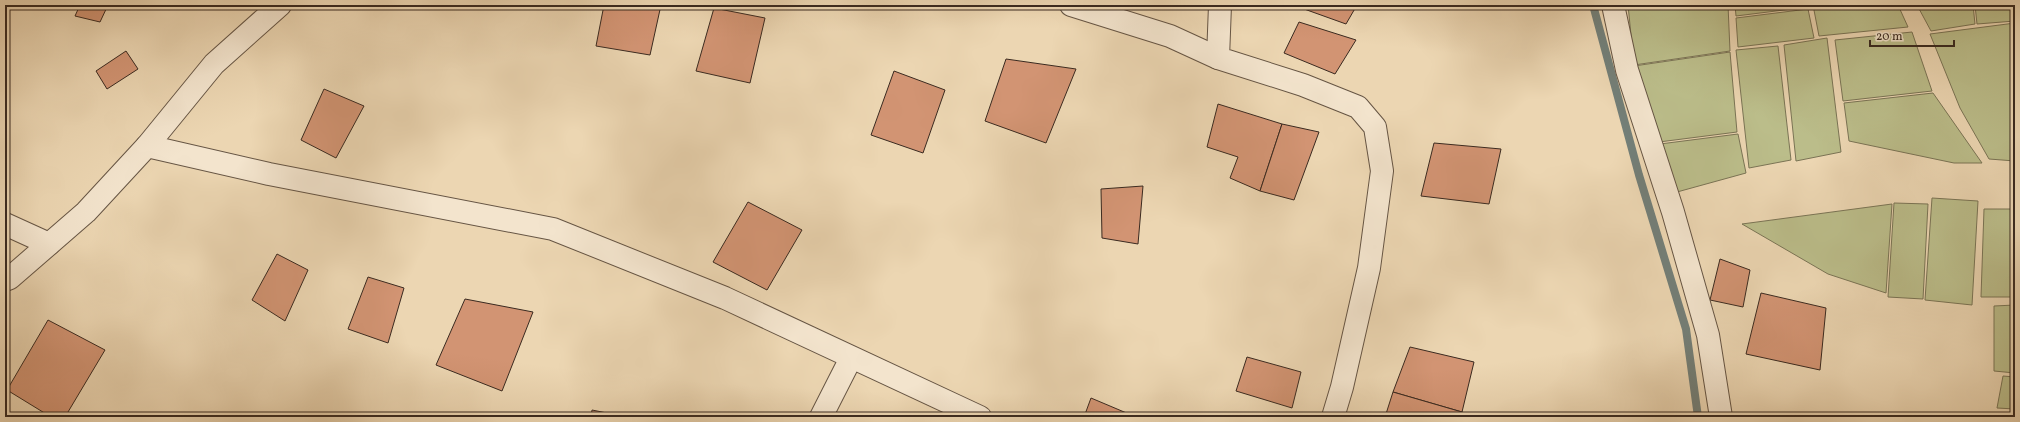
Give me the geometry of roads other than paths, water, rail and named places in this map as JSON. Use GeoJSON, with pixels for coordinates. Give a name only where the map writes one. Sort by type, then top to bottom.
{"type":"FeatureCollection","features":[{"type":"Feature","properties":{"kind":"street"},"geometry":{"type":"LineString","coordinates":[[5,280],[86,212],[147,146],[214,64],[280,5]]}},
{"type":"Feature","properties":{"kind":"street"},"geometry":{"type":"LineString","coordinates":[[1071,5],[1170,36],[1218,58],[1303,85],[1358,107],[1375,127],[1382,171],[1369,268],[1342,387],[1333,417]]}},
{"type":"Feature","properties":{"kind":"street"},"geometry":{"type":"LineString","coordinates":[[1218,58],[1220,5]]}},
{"type":"Feature","properties":{"kind":"street"},"geometry":{"type":"LineString","coordinates":[[1613,5],[1628,70],[1673,212],[1708,335],[1721,417]]}},
{"type":"Feature","properties":{"kind":"street"},"geometry":{"type":"LineString","coordinates":[[147,146],[269,174],[553,228],[725,298],[980,417]]}},
{"type":"Feature","properties":{"kind":"street"},"geometry":{"type":"LineString","coordinates":[[5,224],[49,244]]}},
{"type":"Feature","properties":{"kind":"street"},"geometry":{"type":"LineString","coordinates":[[821,417],[851,358]]}},
{"type":"Feature","properties":{"kind":"waterway"},"geometry":{"type":"LineString","coordinates":[[1593,5],[1639,175],[1686,329],[1698,417]]}}]}
